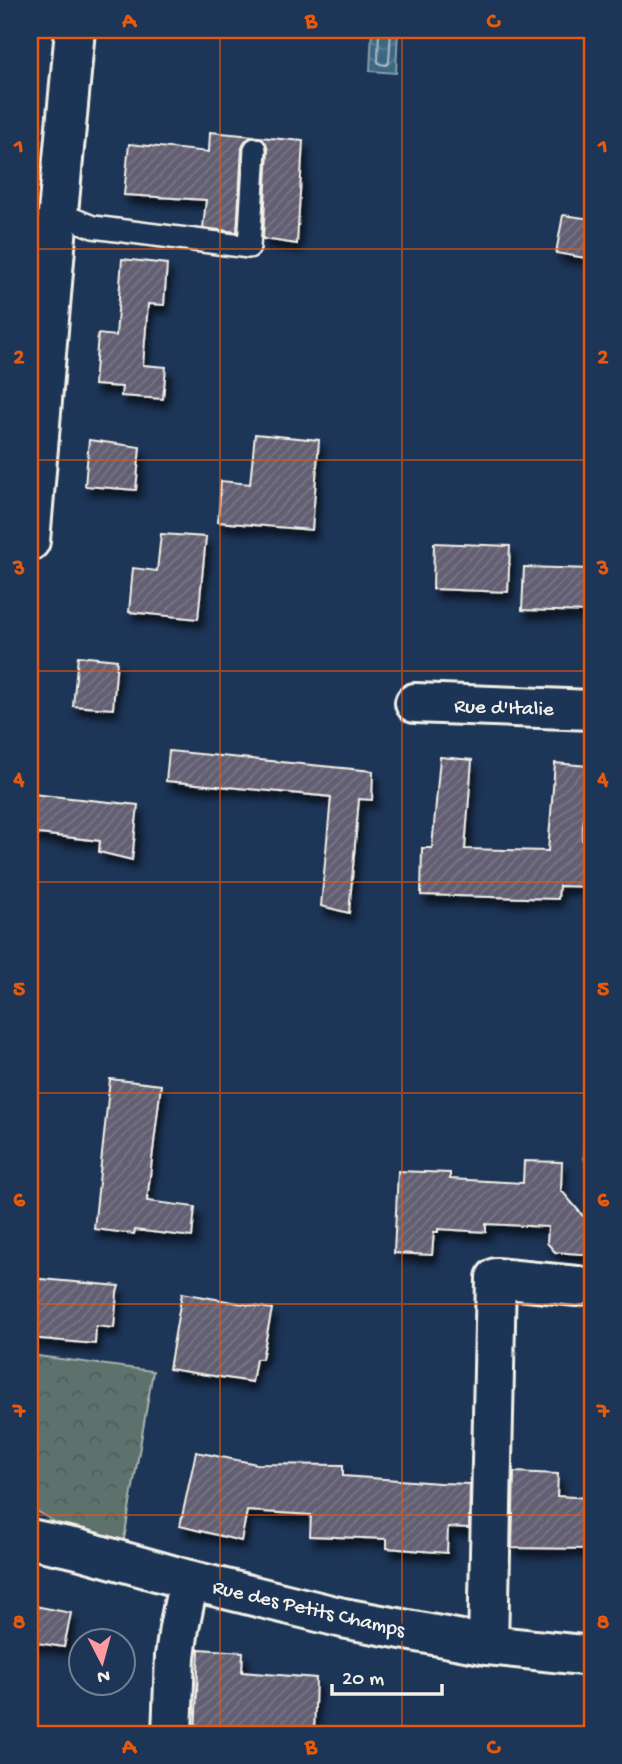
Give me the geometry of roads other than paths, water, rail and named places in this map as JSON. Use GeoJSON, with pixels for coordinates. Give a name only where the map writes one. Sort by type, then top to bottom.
{"type":"FeatureCollection","features":[{"type":"Feature","properties":{"kind":"street"},"geometry":{"type":"LineString","coordinates":[[30,541],[75,30]]}},
{"type":"Feature","properties":{"kind":"street","name":"Rue d'Italie"},"geometry":{"type":"LineString","coordinates":[[415,703],[592,710]]}},
{"type":"Feature","properties":{"kind":"street"},"geometry":{"type":"LineString","coordinates":[[488,1645],[496,1278],[577,1286]]}},
{"type":"Feature","properties":{"kind":"street","name":"Rue des Petits Champs"},"geometry":{"type":"LineString","coordinates":[[30,1539],[343,1618],[488,1645],[592,1656]]}},
{"type":"Feature","properties":{"kind":"street"},"geometry":{"type":"LineString","coordinates":[[172,1734],[175,1656],[190,1580]]}},
{"type":"Feature","properties":{"kind":"lane"},"geometry":{"type":"LineString","coordinates":[[58,213],[93,227],[249,247],[255,149]]}},
{"type":"Feature","properties":{"kind":"water"},"geometry":{"type":"Polygon","coordinates":[[[372,30],[398,30],[396,73],[370,71],[372,30]]]}},
{"type":"Feature","properties":{"kind":"water"},"geometry":{"type":"Polygon","coordinates":[[[588,1112],[592,1112],[592,1174],[584,1158],[588,1112]]]}}]}
